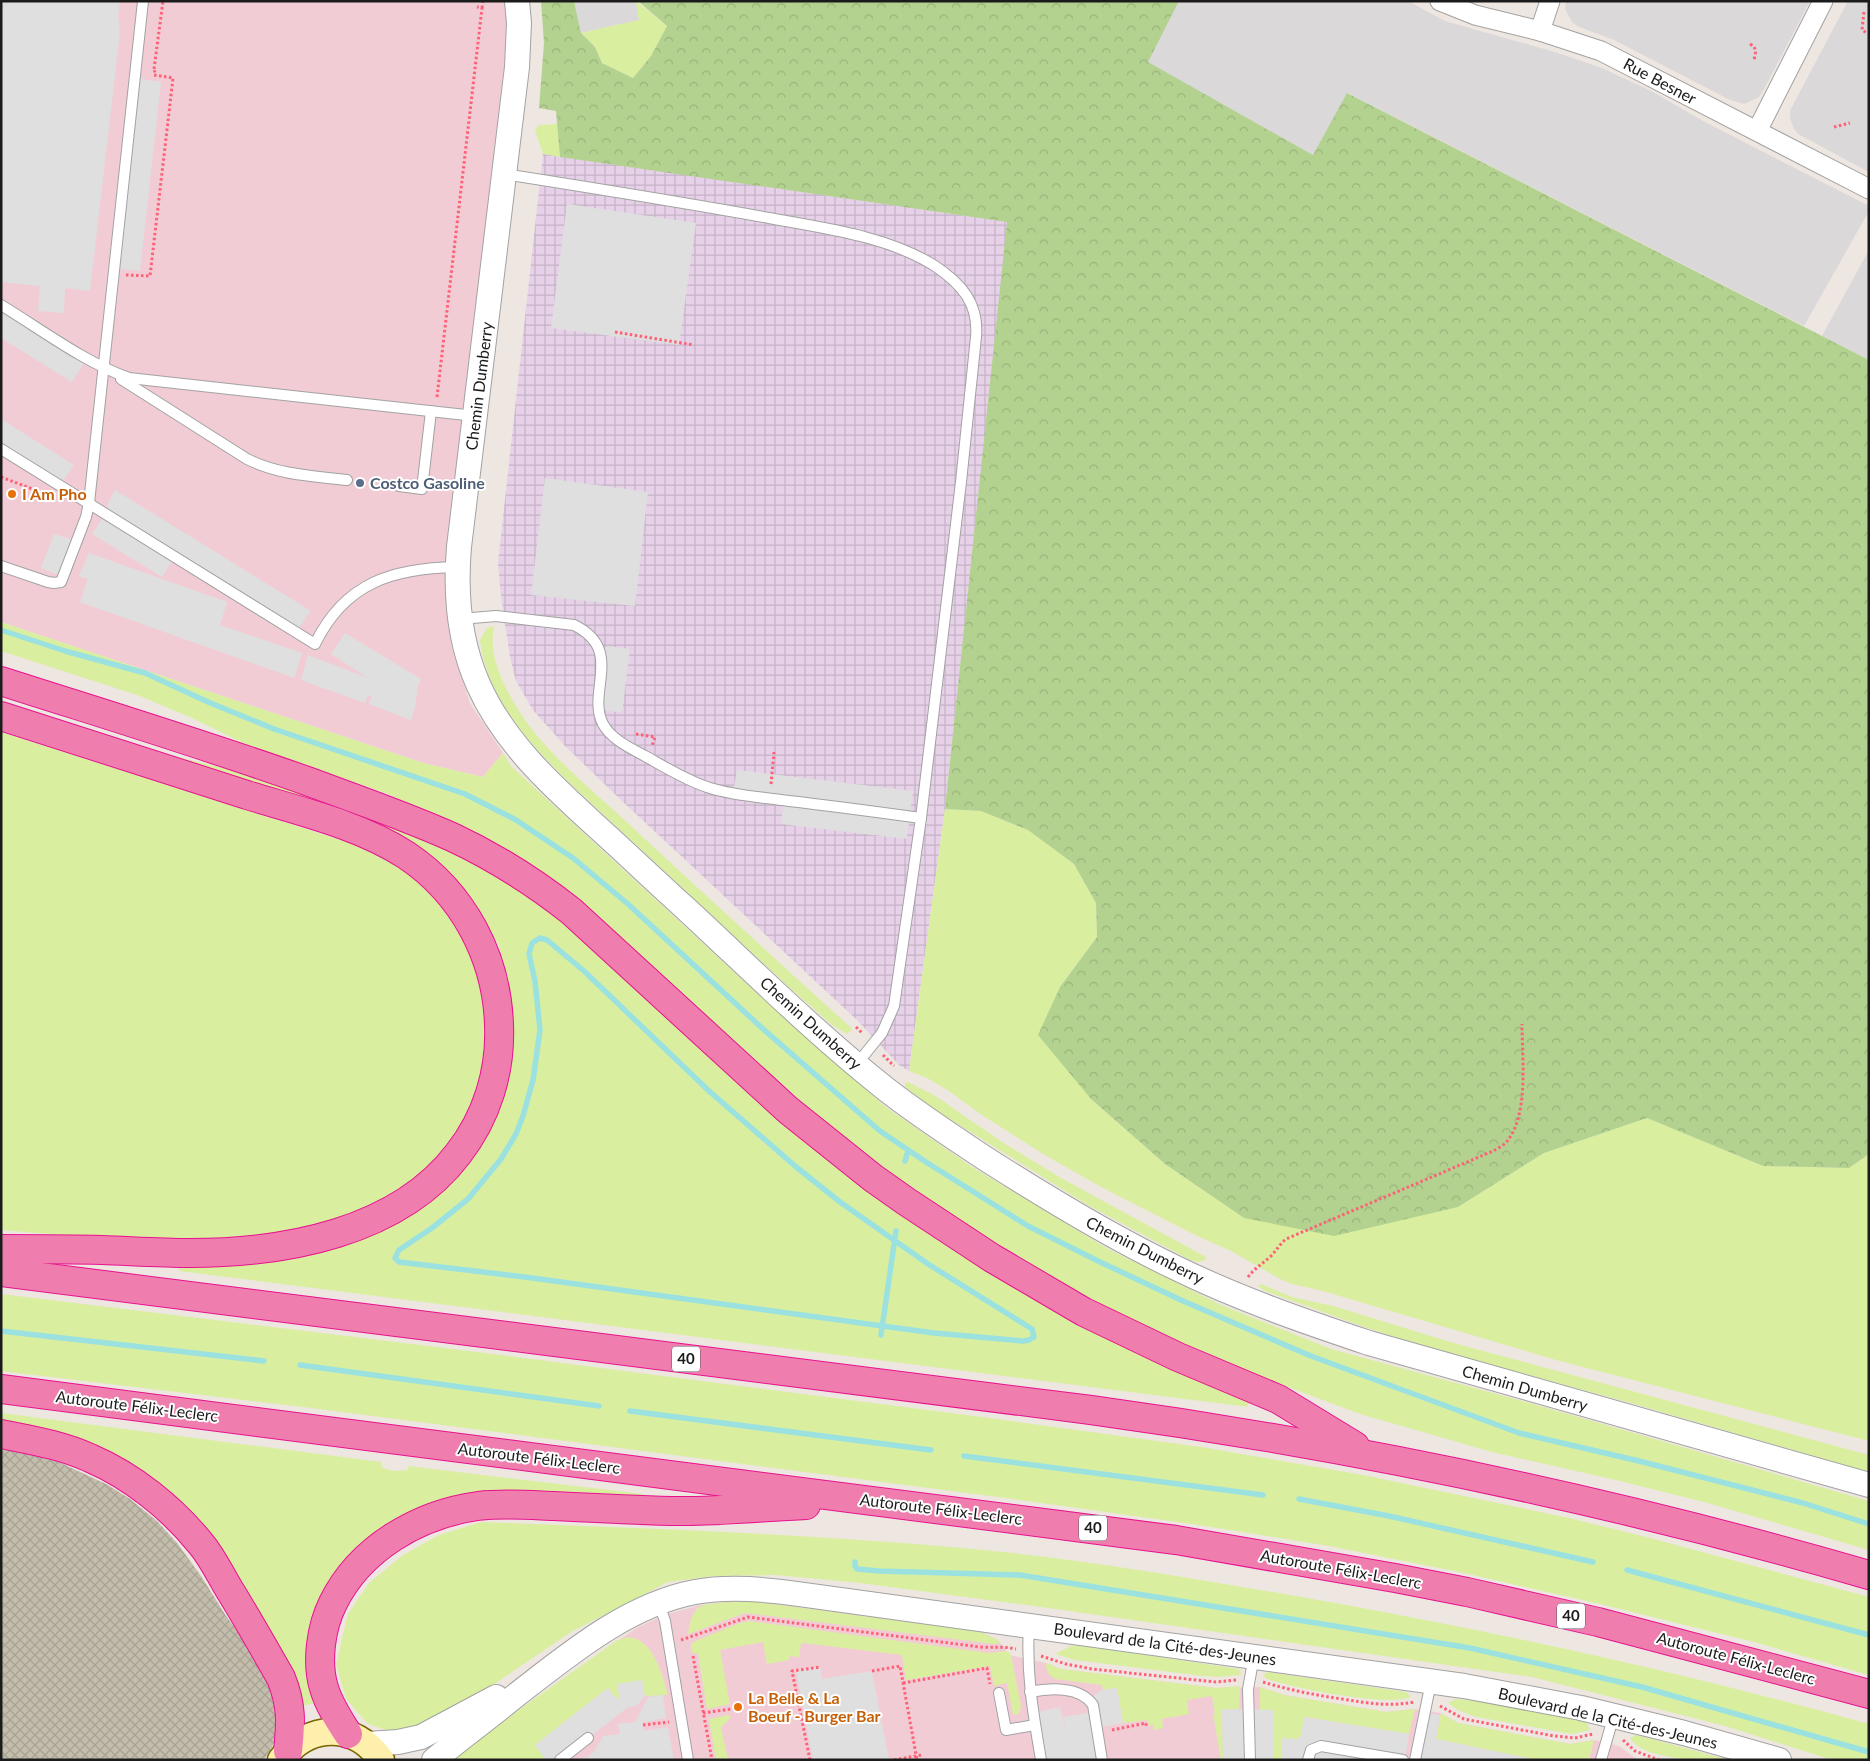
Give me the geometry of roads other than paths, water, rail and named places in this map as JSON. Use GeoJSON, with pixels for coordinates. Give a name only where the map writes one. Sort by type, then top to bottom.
{"type":"FeatureCollection","features":[{"type":"Feature","properties":{"kind":"highway"},"geometry":{"type":"LineString","coordinates":[[1,681],[282,772],[409,819],[490,856],[536,884],[572,911],[788,1110],[873,1178],[923,1214],[1084,1312],[1185,1360],[1278,1399],[1369,1455]]}},
{"type":"Feature","properties":{"kind":"highway"},"geometry":{"type":"LineString","coordinates":[[1,716],[317,817],[385,843],[407,855],[452,896],[466,915],[477,935],[487,957],[494,982],[500,1027],[495,1075],[480,1120],[468,1141],[438,1178],[380,1217],[357,1226],[294,1243],[224,1252],[1,1249]]}},
{"type":"Feature","properties":{"kind":"highway","name":"40"},"geometry":{"type":"LineString","coordinates":[[1,1272],[1091,1410],[1246,1433],[1369,1455],[1519,1486],[1777,1549],[1869,1575]]}},
{"type":"Feature","properties":{"kind":"highway","name":"Autoroute Félix-Leclerc"},"geometry":{"type":"LineString","coordinates":[[1,1389],[1130,1533],[1395,1578],[1598,1622],[1869,1694]]}},
{"type":"Feature","properties":{"kind":"highway"},"geometry":{"type":"LineString","coordinates":[[1,1434],[47,1444],[90,1458],[133,1483],[171,1512],[186,1527],[216,1567],[281,1678],[291,1713],[285,1756]]}},
{"type":"Feature","properties":{"kind":"highway"},"geometry":{"type":"LineString","coordinates":[[366,1746],[331,1706],[322,1680],[321,1653],[325,1625],[339,1591],[362,1563],[378,1548],[417,1524],[459,1510],[503,1504],[673,1511],[880,1502]]}},
{"type":"Feature","properties":{"kind":"main road"},"geometry":{"type":"LineString","coordinates":[[285,1756],[298,1742],[322,1732],[335,1732],[366,1746]]}},
{"type":"Feature","properties":{"kind":"street","name":"Chemin Dumberry"},"geometry":{"type":"LineString","coordinates":[[517,1],[519,24],[517,67],[457,568],[460,619],[467,652],[478,683],[500,724],[530,761],[579,810],[856,1064],[889,1091],[951,1136],[1055,1202],[1144,1252],[1236,1295],[1369,1343],[1869,1485]]}},
{"type":"Feature","properties":{"kind":"street","name":"Rue Besner"},"geometry":{"type":"LineString","coordinates":[[1440,1],[1475,15],[1540,31],[1601,50],[1869,189]]}},
{"type":"Feature","properties":{"kind":"street"},"geometry":{"type":"LineString","coordinates":[[1540,31],[1550,1]]}},
{"type":"Feature","properties":{"kind":"street"},"geometry":{"type":"LineString","coordinates":[[1757,131],[1823,1]]}},
{"type":"Feature","properties":{"kind":"street","name":"Boulevard de la Cité-des-Jeunes"},"geometry":{"type":"LineString","coordinates":[[434,1760],[561,1661],[611,1628],[658,1604],[694,1593],[750,1589],[1029,1625],[1431,1681],[1555,1702],[1614,1715],[1779,1760]]}},
{"type":"Feature","properties":{"kind":"street","name":"Boulevard de la Cité-des-Jeunes"},"geometry":{"type":"LineString","coordinates":[[366,1746],[421,1737],[561,1661]]}},
{"type":"Feature","properties":{"kind":"lane"},"geometry":{"type":"LineString","coordinates":[[1,566],[48,582],[62,582],[86,517],[143,1]]}},
{"type":"Feature","properties":{"kind":"lane"},"geometry":{"type":"LineString","coordinates":[[504,174],[700,205],[828,229],[871,240],[911,254],[936,267],[963,291],[976,315],[961,482],[921,818],[894,1006],[882,1033],[856,1064]]}},
{"type":"Feature","properties":{"kind":"lane"},"geometry":{"type":"LineString","coordinates":[[1,305],[247,459],[276,471],[347,480]]}},
{"type":"Feature","properties":{"kind":"lane"},"geometry":{"type":"LineString","coordinates":[[103,368],[129,378],[144,381],[475,416]]}},
{"type":"Feature","properties":{"kind":"lane"},"geometry":{"type":"LineString","coordinates":[[399,486],[422,489],[431,411]]}},
{"type":"Feature","properties":{"kind":"lane"},"geometry":{"type":"LineString","coordinates":[[1,449],[315,644],[328,621],[344,603],[374,582],[409,570],[457,568]]}},
{"type":"Feature","properties":{"kind":"lane"},"geometry":{"type":"LineString","coordinates":[[460,619],[496,616],[580,628],[595,643],[599,651],[602,672],[598,709],[604,725],[619,740],[695,782],[732,793],[921,818]]}},
{"type":"Feature","properties":{"kind":"lane"},"geometry":{"type":"LineString","coordinates":[[658,1604],[665,1621],[688,1760]]}},
{"type":"Feature","properties":{"kind":"lane"},"geometry":{"type":"LineString","coordinates":[[1029,1625],[1027,1667],[1042,1760]]}},
{"type":"Feature","properties":{"kind":"lane"},"geometry":{"type":"LineString","coordinates":[[1250,1760],[1248,1689],[1254,1656]]}},
{"type":"Feature","properties":{"kind":"lane"},"geometry":{"type":"LineString","coordinates":[[1414,1760],[1431,1681]]}},
{"type":"Feature","properties":{"kind":"lane"},"geometry":{"type":"LineString","coordinates":[[1030,1692],[1055,1689],[1083,1696],[1089,1700],[1092,1705],[1102,1760]]}},
{"type":"Feature","properties":{"kind":"lane"},"geometry":{"type":"LineString","coordinates":[[994,1690],[1006,1730],[1035,1725]]}},
{"type":"Feature","properties":{"kind":"lane"},"geometry":{"type":"LineString","coordinates":[[1601,1760],[1614,1715]]}},
{"type":"Feature","properties":{"kind":"lane"},"geometry":{"type":"LineString","coordinates":[[560,1760],[588,1738]]}},
{"type":"Feature","properties":{"kind":"lane"},"geometry":{"type":"LineString","coordinates":[[1308,1760],[1311,1750],[1321,1746],[1403,1760]]}},
{"type":"Feature","properties":{"kind":"waterway"},"geometry":{"type":"LineString","coordinates":[[1,630],[65,651],[145,673],[208,702],[274,729],[465,794],[516,820],[573,858],[628,904],[762,1028],[880,1131],[1028,1226],[1098,1261],[1183,1301],[1311,1356],[1519,1433],[1639,1461],[1803,1503],[1869,1524]]}},
{"type":"Feature","properties":{"kind":"waterway"},"geometry":{"type":"LineString","coordinates":[[540,938],[547,940],[584,971],[709,1091],[795,1166],[840,1202],[928,1264],[1032,1329],[1034,1337],[1023,1341],[934,1333],[525,1277],[399,1262],[395,1258],[399,1250],[432,1228],[468,1199],[501,1159],[516,1134],[533,1080],[540,1030],[535,981],[529,954],[532,943],[540,938]]}},
{"type":"Feature","properties":{"kind":"waterway"},"geometry":{"type":"LineString","coordinates":[[905,1161],[908,1151]]}},
{"type":"Feature","properties":{"kind":"waterway"},"geometry":{"type":"LineString","coordinates":[[881,1335],[896,1231]]}},
{"type":"Feature","properties":{"kind":"waterway"},"geometry":{"type":"LineString","coordinates":[[1,1331],[264,1361]]}},
{"type":"Feature","properties":{"kind":"waterway"},"geometry":{"type":"LineString","coordinates":[[300,1365],[599,1406]]}},
{"type":"Feature","properties":{"kind":"waterway"},"geometry":{"type":"LineString","coordinates":[[630,1411],[931,1450]]}},
{"type":"Feature","properties":{"kind":"waterway"},"geometry":{"type":"LineString","coordinates":[[964,1456],[1263,1495]]}},
{"type":"Feature","properties":{"kind":"waterway"},"geometry":{"type":"LineString","coordinates":[[1299,1499],[1389,1516],[1593,1562]]}},
{"type":"Feature","properties":{"kind":"waterway"},"geometry":{"type":"LineString","coordinates":[[855,1562],[857,1569],[879,1571],[1020,1575],[1470,1648],[1642,1687],[1869,1752]]}},
{"type":"Feature","properties":{"kind":"waterway"},"geometry":{"type":"LineString","coordinates":[[1627,1570],[1869,1635]]}},
{"type":"Feature","properties":{"kind":"place","name":"Costco Gasoline"},"geometry":{"type":"Point","coordinates":[360,483]}},
{"type":"Feature","properties":{"kind":"place","name":"I Am Pho"},"geometry":{"type":"Point","coordinates":[12,494]}},
{"type":"Feature","properties":{"kind":"place","name":"La Belle & La Boeuf - Burger Bar"},"geometry":{"type":"Point","coordinates":[738,1707]}}]}
